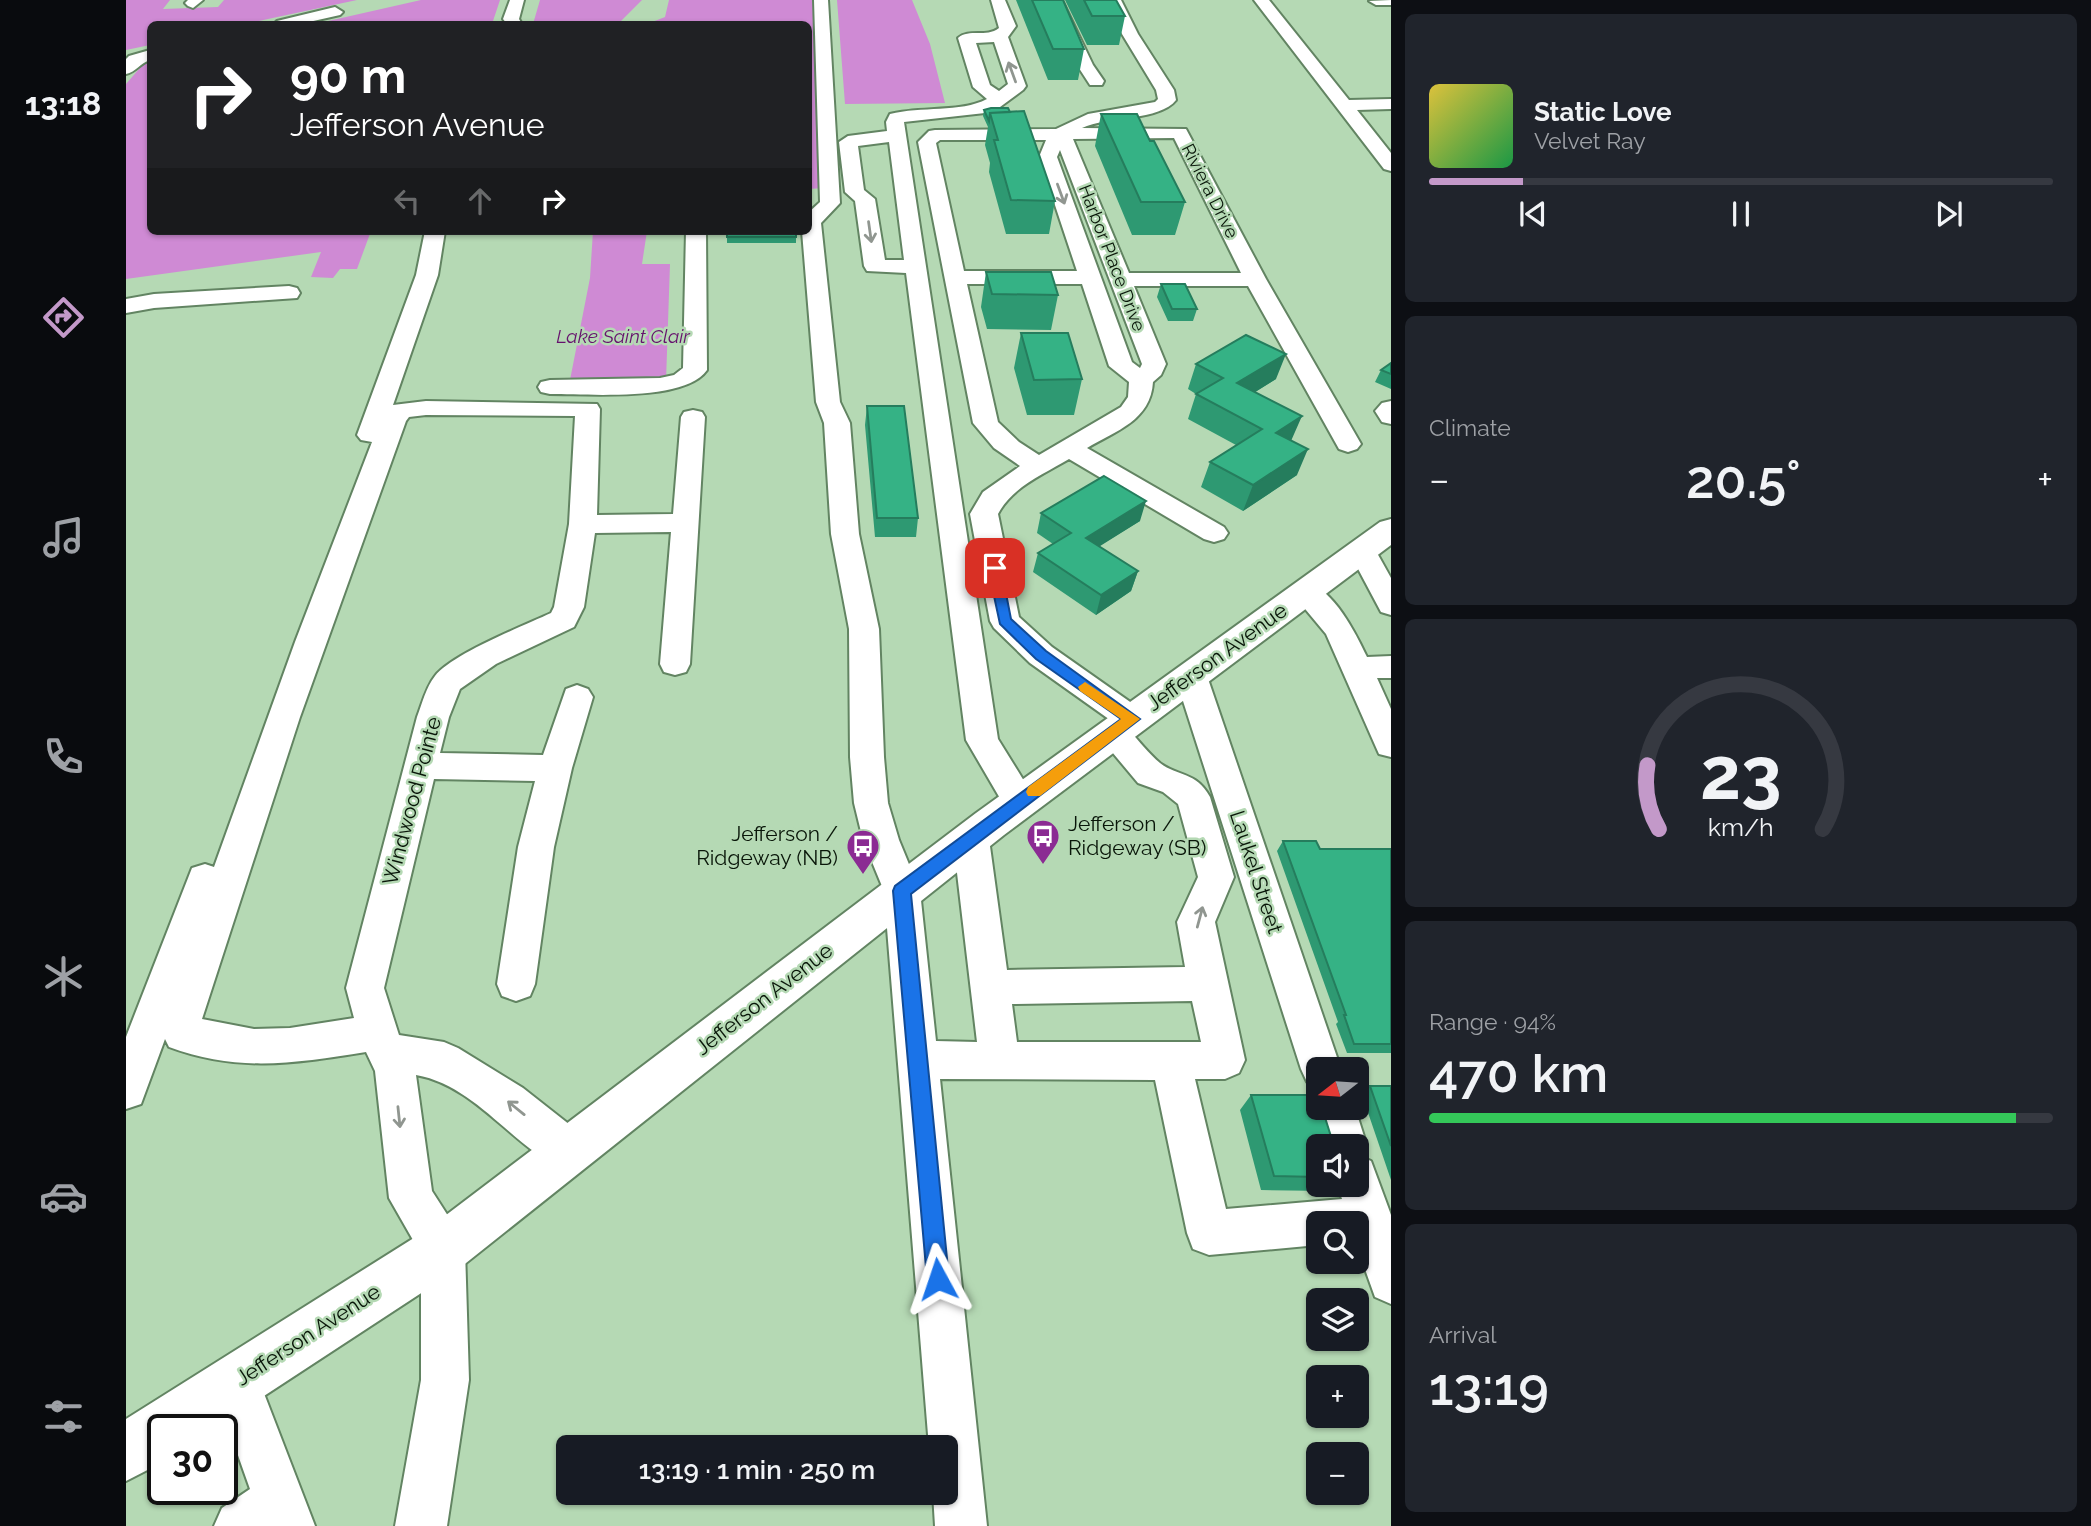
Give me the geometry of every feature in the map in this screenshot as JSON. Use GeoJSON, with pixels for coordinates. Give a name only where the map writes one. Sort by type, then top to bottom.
{"type":"FeatureCollection","features":[{"type":"Feature","properties":{"kind":"main road","name":"Jefferson Avenue"},"geometry":{"type":"LineString","coordinates":[[126,1452],[443,1249],[902,891],[1377,539]]}},
{"type":"Feature","properties":{"kind":"street"},"geometry":{"type":"LineString","coordinates":[[513,21],[517,0]]}},
{"type":"Feature","properties":{"kind":"street"},"geometry":{"type":"LineString","coordinates":[[812,221],[830,204],[821,0]]}},
{"type":"Feature","properties":{"kind":"street"},"geometry":{"type":"LineString","coordinates":[[998,0],[1008,26],[1000,37]]}},
{"type":"Feature","properties":{"kind":"street"},"geometry":{"type":"LineString","coordinates":[[919,1060],[1225,1060],[1196,922],[1216,877],[1193,797],[1175,783],[1150,774],[1122,726],[1005,621],[984,514],[993,498],[1009,484],[1130,412],[1140,397],[1141,379],[1121,366],[1048,157],[1052,140],[1076,122],[1161,106],[1167,100],[1151,76],[1114,0]]}},
{"type":"Feature","properties":{"kind":"street"},"geometry":{"type":"LineString","coordinates":[[1261,0],[1391,165]]}},
{"type":"Feature","properties":{"kind":"street"},"geometry":{"type":"LineString","coordinates":[[1058,6],[1086,50],[1096,81]]}},
{"type":"Feature","properties":{"kind":"street"},"geometry":{"type":"LineString","coordinates":[[295,21],[335,12]]}},
{"type":"Feature","properties":{"kind":"street"},"geometry":{"type":"LineString","coordinates":[[998,99],[982,87],[967,38],[1000,37]]}},
{"type":"Feature","properties":{"kind":"street"},"geometry":{"type":"LineString","coordinates":[[1000,37],[1017,86],[991,104],[968,110],[903,116],[896,118],[894,122],[982,740],[1020,802]]}},
{"type":"Feature","properties":{"kind":"street"},"geometry":{"type":"LineString","coordinates":[[1116,50],[1140,49]]}},
{"type":"Feature","properties":{"kind":"street"},"geometry":{"type":"LineString","coordinates":[[126,69],[135,59],[147,56]]}},
{"type":"Feature","properties":{"kind":"street"},"geometry":{"type":"LineString","coordinates":[[824,68],[837,76],[841,109]]}},
{"type":"Feature","properties":{"kind":"street"},"geometry":{"type":"LineString","coordinates":[[1144,110],[1150,95],[1151,76]]}},
{"type":"Feature","properties":{"kind":"street"},"geometry":{"type":"LineString","coordinates":[[1344,105],[1389,106]]}},
{"type":"Feature","properties":{"kind":"street"},"geometry":{"type":"LineString","coordinates":[[862,121],[896,135]]}},
{"type":"Feature","properties":{"kind":"street","name":"Riviera Drive"},"geometry":{"type":"LineString","coordinates":[[1039,466],[1016,454],[996,437],[986,423],[927,142],[929,138],[943,134],[1180,133],[1255,279],[1348,444]]}},
{"type":"Feature","properties":{"kind":"street","name":"Harbor Place Drive"},"geometry":{"type":"LineString","coordinates":[[1061,134],[1072,155],[1154,365],[1153,370],[1141,379]]}},
{"type":"Feature","properties":{"kind":"street"},"geometry":{"type":"LineString","coordinates":[[896,135],[848,142],[855,192],[865,199],[875,266],[915,267]]}},
{"type":"Feature","properties":{"kind":"street"},"geometry":{"type":"LineString","coordinates":[[812,233],[828,402],[837,423],[845,534],[864,629],[867,757],[871,803],[881,840],[902,891],[961,1526]]}},
{"type":"Feature","properties":{"kind":"street"},"geometry":{"type":"LineString","coordinates":[[126,1090],[390,380],[427,275],[434,235]]}},
{"type":"Feature","properties":{"kind":"street"},"geometry":{"type":"LineString","coordinates":[[390,380],[418,390],[660,385],[682,380],[695,370],[696,235]]}},
{"type":"Feature","properties":{"kind":"street"},"geometry":{"type":"LineString","coordinates":[[955,277],[1092,278]]}},
{"type":"Feature","properties":{"kind":"street"},"geometry":{"type":"LineString","coordinates":[[1121,280],[1255,279]]}},
{"type":"Feature","properties":{"kind":"street"},"geometry":{"type":"LineString","coordinates":[[126,306],[154,301],[289,293]]}},
{"type":"Feature","properties":{"kind":"street","name":"Windwood Pointe"},"geometry":{"type":"LineString","coordinates":[[382,1042],[254,1046],[183,1034],[182,1018],[330,585],[394,419],[402,410],[426,408],[588,409],[583,524],[569,607],[563,620],[485,656],[447,682],[433,717],[365,988],[382,1042],[395,1071],[411,1198],[443,1249]]}},
{"type":"Feature","properties":{"kind":"street"},"geometry":{"type":"LineString","coordinates":[[1391,408],[1387,411],[1391,417]]}},
{"type":"Feature","properties":{"kind":"street"},"geometry":{"type":"LineString","coordinates":[[675,664],[693,417]]}},
{"type":"Feature","properties":{"kind":"street"},"geometry":{"type":"LineString","coordinates":[[1070,449],[1214,533]]}},
{"type":"Feature","properties":{"kind":"street"},"geometry":{"type":"LineString","coordinates":[[583,524],[686,523]]}},
{"type":"Feature","properties":{"kind":"street"},"geometry":{"type":"LineString","coordinates":[[1377,539],[1391,605]]}},
{"type":"Feature","properties":{"kind":"street"},"geometry":{"type":"LineString","coordinates":[[1306,592],[1339,629],[1391,745]]}},
{"type":"Feature","properties":{"kind":"street"},"geometry":{"type":"LineString","coordinates":[[1356,668],[1391,667]]}},
{"type":"Feature","properties":{"kind":"street","name":"Laukel Street"},"geometry":{"type":"LineString","coordinates":[[1191,676],[1317,1057]]}},
{"type":"Feature","properties":{"kind":"street"},"geometry":{"type":"LineString","coordinates":[[516,984],[536,847],[555,768],[577,697]]}},
{"type":"Feature","properties":{"kind":"street"},"geometry":{"type":"LineString","coordinates":[[421,766],[555,768]]}},
{"type":"Feature","properties":{"kind":"street"},"geometry":{"type":"LineString","coordinates":[[971,839],[999,1061]]}},
{"type":"Feature","properties":{"kind":"street"},"geometry":{"type":"LineString","coordinates":[[990,987],[1207,984]]}},
{"type":"Feature","properties":{"kind":"street"},"geometry":{"type":"LineString","coordinates":[[382,1042],[444,1061],[508,1102],[569,1151]]}},
{"type":"Feature","properties":{"kind":"street"},"geometry":{"type":"LineString","coordinates":[[1171,1060],[1209,1233],[1370,1218]]}},
{"type":"Feature","properties":{"kind":"street"},"geometry":{"type":"LineString","coordinates":[[1363,1197],[1391,1281]]}},
{"type":"Feature","properties":{"kind":"street"},"geometry":{"type":"LineString","coordinates":[[421,1526],[445,1380],[443,1249]]}},
{"type":"Feature","properties":{"kind":"street"},"geometry":{"type":"LineString","coordinates":[[236,1382],[270,1517]]}},
{"type":"Feature","properties":{"kind":"water"},"geometry":{"type":"Polygon","coordinates":[[[126,0],[170,0],[163,9],[218,7],[224,0],[357,0],[259,21],[147,21],[147,46],[126,50],[126,0]]]}},
{"type":"Feature","properties":{"kind":"water"},"geometry":{"type":"Polygon","coordinates":[[[421,0],[500,0],[493,21],[328,21],[421,0]]]}},
{"type":"Feature","properties":{"kind":"water"},"geometry":{"type":"Polygon","coordinates":[[[540,0],[642,0],[621,21],[534,21],[540,0]]]}},
{"type":"Feature","properties":{"kind":"water"},"geometry":{"type":"Polygon","coordinates":[[[669,0],[816,0],[823,188],[812,189],[812,21],[655,21],[665,17],[669,0]]]}},
{"type":"Feature","properties":{"kind":"water"},"geometry":{"type":"Polygon","coordinates":[[[837,0],[912,0],[930,44],[945,103],[845,104],[837,0]]]}},
{"type":"Feature","properties":{"kind":"water"},"geometry":{"type":"Polygon","coordinates":[[[146,61],[147,235],[370,235],[357,269],[340,269],[333,278],[311,277],[321,252],[126,279],[126,84],[146,61]]]}},
{"type":"Feature","properties":{"kind":"water","name":"Lake Saint Clair"},"geometry":{"type":"Polygon","coordinates":[[[593,235],[646,235],[642,264],[670,264],[666,381],[570,380],[590,278],[593,235]]]}},
{"type":"Feature","properties":{"kind":"building"},"geometry":{"type":"Polygon","coordinates":[[[1032,0],[1063,0],[1084,49],[1053,49],[1032,0]]]}},
{"type":"Feature","properties":{"kind":"building"},"geometry":{"type":"Polygon","coordinates":[[[1084,0],[1116,0],[1125,16],[1092,16],[1084,0]]]}},
{"type":"Feature","properties":{"kind":"building"},"geometry":{"type":"Polygon","coordinates":[[[1008,108],[1010,112],[990,113],[989,121],[984,110],[1008,108]]]}},
{"type":"Feature","properties":{"kind":"building"},"geometry":{"type":"Polygon","coordinates":[[[1024,111],[1055,201],[1011,200],[994,140],[998,140],[990,113],[1024,111]]]}},
{"type":"Feature","properties":{"kind":"building"},"geometry":{"type":"Polygon","coordinates":[[[1101,114],[1137,114],[1185,202],[1141,202],[1101,114]]]}},
{"type":"Feature","properties":{"kind":"building"},"geometry":{"type":"Polygon","coordinates":[[[727,235],[796,235],[796,237],[727,235]]]}},
{"type":"Feature","properties":{"kind":"building"},"geometry":{"type":"Polygon","coordinates":[[[986,272],[1051,272],[1058,295],[992,294],[986,272]]]}},
{"type":"Feature","properties":{"kind":"building"},"geometry":{"type":"Polygon","coordinates":[[[1161,284],[1185,284],[1197,309],[1172,309],[1161,284]]]}},
{"type":"Feature","properties":{"kind":"building"},"geometry":{"type":"Polygon","coordinates":[[[1021,333],[1068,333],[1082,379],[1034,380],[1021,333]]]}},
{"type":"Feature","properties":{"kind":"building"},"geometry":{"type":"Polygon","coordinates":[[[1246,335],[1286,354],[1237,383],[1302,416],[1276,433],[1308,449],[1253,485],[1210,462],[1262,429],[1196,394],[1223,378],[1196,364],[1246,335]]]}},
{"type":"Feature","properties":{"kind":"building"},"geometry":{"type":"Polygon","coordinates":[[[1391,363],[1391,374],[1381,370],[1391,363]]]}},
{"type":"Feature","properties":{"kind":"building"},"geometry":{"type":"Polygon","coordinates":[[[867,406],[904,406],[918,518],[877,518],[867,406]]]}},
{"type":"Feature","properties":{"kind":"building"},"geometry":{"type":"Polygon","coordinates":[[[1104,476],[1146,501],[1086,538],[1138,571],[1101,595],[1038,553],[1071,533],[1041,513],[1104,476]]]}},
{"type":"Feature","properties":{"kind":"building"},"geometry":{"type":"Polygon","coordinates":[[[1283,841],[1316,841],[1320,849],[1391,849],[1391,1044],[1354,1044],[1283,841]]]}},
{"type":"Feature","properties":{"kind":"building"},"geometry":{"type":"Polygon","coordinates":[[[1370,1086],[1391,1086],[1391,1146],[1370,1086]]]}},
{"type":"Feature","properties":{"kind":"building"},"geometry":{"type":"Polygon","coordinates":[[[1251,1095],[1306,1095],[1306,1120],[1326,1120],[1330,1134],[1306,1134],[1306,1177],[1274,1176],[1251,1095]]]}},
{"type":"Feature","properties":{"kind":"slow traffic"},"geometry":{"type":"LineString","coordinates":[[1034,792],[1132,719],[1085,687]]}},
{"type":"Feature","properties":{"kind":"place","name":"Jefferson / Ridgeway (SB)"},"geometry":{"type":"Point","coordinates":[1043,866]}},
{"type":"Feature","properties":{"kind":"place","name":"Jefferson / Ridgeway (NB)"},"geometry":{"type":"Point","coordinates":[863,876]}},
{"type":"Feature","properties":{"kind":"route"},"geometry":{"type":"LineString","coordinates":[[938,1279],[902,891],[1132,719],[1041,655],[1005,621],[995,568]]}}]}
